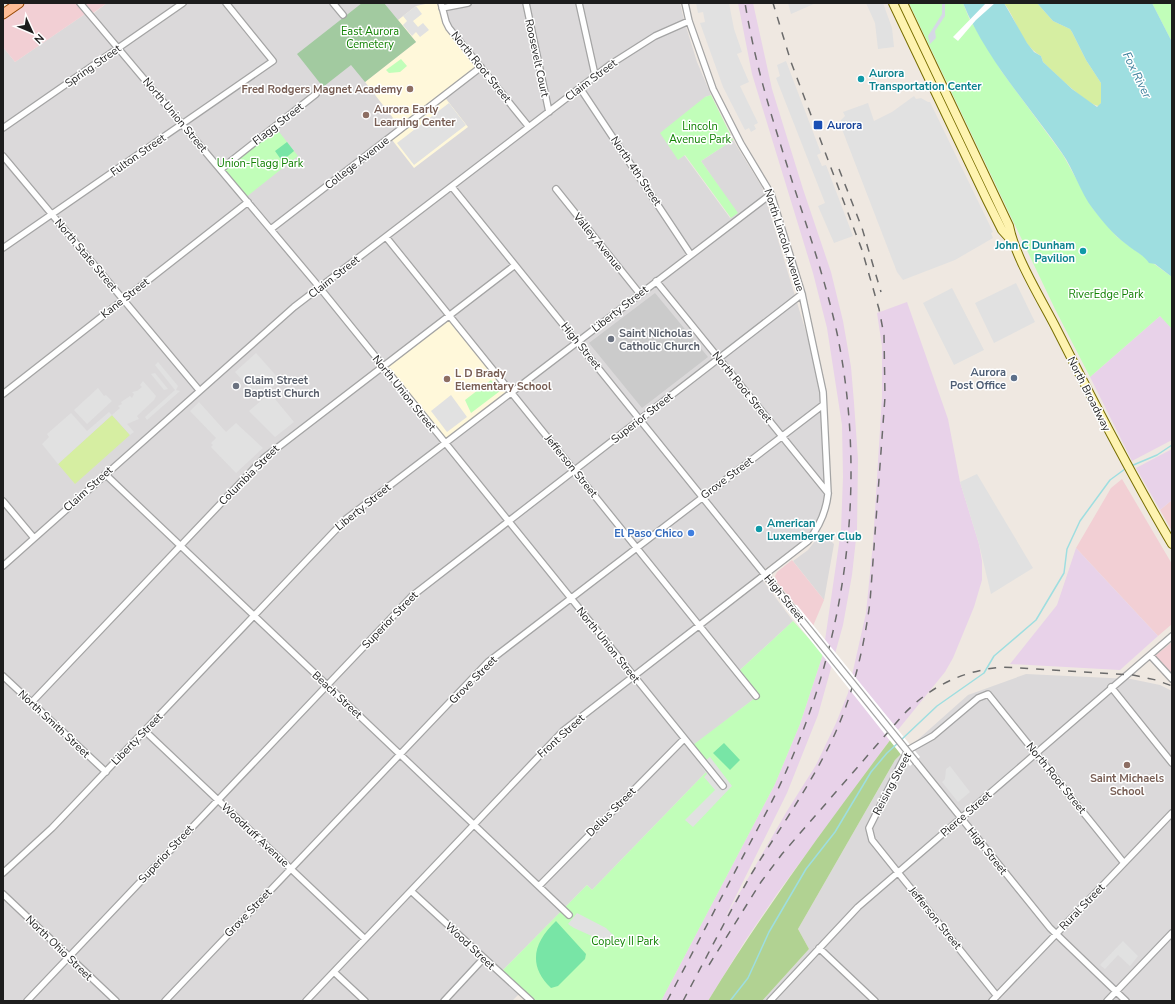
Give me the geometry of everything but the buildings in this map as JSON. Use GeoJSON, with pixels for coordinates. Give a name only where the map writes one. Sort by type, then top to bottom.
{"type":"FeatureCollection","features":[{"type":"Feature","properties":{"kind":"main road"},"geometry":{"type":"LineString","coordinates":[[3,14],[19,3]]}},
{"type":"Feature","properties":{"kind":"main road","name":"North Broadway"},"geometry":{"type":"LineString","coordinates":[[893,3],[1002,230],[1012,241],[1124,462],[1172,544]]}},
{"type":"Feature","properties":{"kind":"main road","name":"North Broadway"},"geometry":{"type":"LineString","coordinates":[[903,3],[1009,226],[1012,241]]}},
{"type":"Feature","properties":{"kind":"street","name":"North Union Street"},"geometry":{"type":"LineString","coordinates":[[80,3],[320,288],[684,740],[723,786]]}},
{"type":"Feature","properties":{"kind":"street","name":"Spring Street"},"geometry":{"type":"LineString","coordinates":[[3,128],[183,3]]}},
{"type":"Feature","properties":{"kind":"street","name":"Fulton Street"},"geometry":{"type":"LineString","coordinates":[[3,248],[273,61],[226,3]]}},
{"type":"Feature","properties":{"kind":"street"},"geometry":{"type":"LineString","coordinates":[[333,3],[343,15]]}},
{"type":"Feature","properties":{"kind":"street"},"geometry":{"type":"LineString","coordinates":[[441,6],[468,3]]}},
{"type":"Feature","properties":{"kind":"street","name":"Roosevelt Court"},"geometry":{"type":"LineString","coordinates":[[526,3],[549,112]]}},
{"type":"Feature","properties":{"kind":"street"},"geometry":{"type":"LineString","coordinates":[[579,3],[595,75]]}},
{"type":"Feature","properties":{"kind":"street","name":"North Lincoln Avenue"},"geometry":{"type":"LineString","coordinates":[[685,3],[689,21],[708,76],[721,107],[771,194],[802,294],[823,392],[828,494]]}},
{"type":"Feature","properties":{"kind":"street","name":"North Root Street"},"geometry":{"type":"LineString","coordinates":[[441,6],[449,28],[529,127]]}},
{"type":"Feature","properties":{"kind":"street","name":"Claim Street"},"geometry":{"type":"LineString","coordinates":[[3,566],[294,307],[452,187],[595,75],[634,48],[671,27],[689,21]]}},
{"type":"Feature","properties":{"kind":"street","name":"College Avenue"},"geometry":{"type":"LineString","coordinates":[[271,230],[481,67]]}},
{"type":"Feature","properties":{"kind":"street","name":"North 4th Street"},"geometry":{"type":"LineString","coordinates":[[580,88],[691,255]]}},
{"type":"Feature","properties":{"kind":"street","name":"Flagg Street"},"geometry":{"type":"LineString","coordinates":[[221,169],[316,94]]}},
{"type":"Feature","properties":{"kind":"street","name":"North State Street"},"geometry":{"type":"LineString","coordinates":[[3,156],[199,390]]}},
{"type":"Feature","properties":{"kind":"street","name":"High Street"},"geometry":{"type":"LineString","coordinates":[[452,187],[1056,934],[1126,1001]]}},
{"type":"Feature","properties":{"kind":"street","name":"Valley Avenue"},"geometry":{"type":"LineString","coordinates":[[556,190],[640,294]]}},
{"type":"Feature","properties":{"kind":"street","name":"Liberty Street"},"geometry":{"type":"LineString","coordinates":[[3,873],[52,828],[145,732],[346,519],[771,194]]}},
{"type":"Feature","properties":{"kind":"street","name":"Kane Street"},"geometry":{"type":"LineString","coordinates":[[3,394],[248,202]]}},
{"type":"Feature","properties":{"kind":"street","name":"Jefferson Street"},"geometry":{"type":"LineString","coordinates":[[386,237],[756,696]]}},
{"type":"Feature","properties":{"kind":"street","name":"Columbia Street"},"geometry":{"type":"LineString","coordinates":[[31,703],[264,458],[515,265]]}},
{"type":"Feature","properties":{"kind":"street","name":"North Root Street"},"geometry":{"type":"LineString","coordinates":[[656,282],[828,494]]}},
{"type":"Feature","properties":{"kind":"street","name":"Superior Street"},"geometry":{"type":"LineString","coordinates":[[27,1001],[68,956],[417,592],[802,294]]}},
{"type":"Feature","properties":{"kind":"street","name":"Grove Street"},"geometry":{"type":"LineString","coordinates":[[165,1001],[488,662],[823,405]]}},
{"type":"Feature","properties":{"kind":"street","name":"Beach Street"},"geometry":{"type":"LineString","coordinates":[[105,474],[570,915]]}},
{"type":"Feature","properties":{"kind":"street","name":"Front Street"},"geometry":{"type":"LineString","coordinates":[[306,1001],[563,731],[808,541],[815,533],[826,509],[828,494]]}},
{"type":"Feature","properties":{"kind":"street"},"geometry":{"type":"LineString","coordinates":[[3,501],[34,538]]}},
{"type":"Feature","properties":{"kind":"street","name":"Pierce Street"},"geometry":{"type":"LineString","coordinates":[[770,1001],[858,906],[1172,636]]}},
{"type":"Feature","properties":{"kind":"street"},"geometry":{"type":"LineString","coordinates":[[1150,655],[1172,679]]}},
{"type":"Feature","properties":{"kind":"street","name":"North Smith Street"},"geometry":{"type":"LineString","coordinates":[[3,676],[106,772]]}},
{"type":"Feature","properties":{"kind":"street"},"geometry":{"type":"LineString","coordinates":[[1111,687],[1172,763]]}},
{"type":"Feature","properties":{"kind":"street","name":"North Root Street"},"geometry":{"type":"LineString","coordinates":[[988,694],[1124,863]]}},
{"type":"Feature","properties":{"kind":"street","name":"Reising Street"},"geometry":{"type":"LineString","coordinates":[[872,840],[869,828],[908,750],[933,736],[978,698],[988,694]]}},
{"type":"Feature","properties":{"kind":"street","name":"Woodruff Avenue"},"geometry":{"type":"LineString","coordinates":[[145,732],[365,939]]}},
{"type":"Feature","properties":{"kind":"street","name":"Delius Street"},"geometry":{"type":"LineString","coordinates":[[538,886],[684,740]]}},
{"type":"Feature","properties":{"kind":"street","name":"Rural Street"},"geometry":{"type":"LineString","coordinates":[[992,1001],[1172,813]]}},
{"type":"Feature","properties":{"kind":"street","name":"Jefferson Street"},"geometry":{"type":"LineString","coordinates":[[872,840],[997,996]]}},
{"type":"Feature","properties":{"kind":"street","name":"Wood Street"},"geometry":{"type":"LineString","coordinates":[[411,891],[483,959],[531,1001]]}},
{"type":"Feature","properties":{"kind":"street","name":"North Ohio Street"},"geometry":{"type":"LineString","coordinates":[[3,894],[116,1001]]}},
{"type":"Feature","properties":{"kind":"street"},"geometry":{"type":"LineString","coordinates":[[1107,1001],[1172,933]]}},
{"type":"Feature","properties":{"kind":"street"},"geometry":{"type":"LineString","coordinates":[[819,948],[875,1001]]}},
{"type":"Feature","properties":{"kind":"street"},"geometry":{"type":"LineString","coordinates":[[444,1001],[483,959]]}},
{"type":"Feature","properties":{"kind":"street"},"geometry":{"type":"LineString","coordinates":[[334,972],[365,1001]]}},
{"type":"Feature","properties":{"kind":"shaded area"},"geometry":{"type":"Polygon","coordinates":[[[26,3],[76,3],[85,14],[15,62],[3,47],[3,19],[26,3]]]}},
{"type":"Feature","properties":{"kind":"shaded area"},"geometry":{"type":"Polygon","coordinates":[[[85,3],[107,3],[93,13],[85,3]]]}},
{"type":"Feature","properties":{"kind":"shaded area"},"geometry":{"type":"Polygon","coordinates":[[[107,3],[680,3],[697,62],[711,95],[705,97],[678,160],[684,155],[730,218],[737,213],[701,161],[733,140],[762,187],[826,398],[831,492],[822,516],[809,536],[758,574],[793,621],[740,670],[759,695],[694,745],[711,767],[592,890],[587,885],[502,971],[523,990],[512,1001],[3,1001],[3,47],[15,62],[85,14],[94,13],[107,3]]]}},
{"type":"Feature","properties":{"kind":"shaded area","name":"Fred Rodgers Magnet Academy"},"geometry":{"type":"Polygon","coordinates":[[[430,3],[440,3],[444,25],[478,67],[443,95],[468,127],[414,168],[389,136],[400,127],[365,82],[416,42],[398,20],[416,6],[430,3]]]}},
{"type":"Feature","properties":{"kind":"shaded area"},"geometry":{"type":"Polygon","coordinates":[[[696,3],[729,3],[734,29],[742,52],[737,54],[749,82],[740,86],[758,123],[754,125],[756,129],[751,132],[749,128],[745,130],[723,87],[700,23],[705,22],[703,12],[698,13],[696,3]]]}},
{"type":"Feature","properties":{"kind":"shaded area"},"geometry":{"type":"Polygon","coordinates":[[[738,3],[753,3],[772,89],[831,272],[843,321],[851,367],[858,459],[857,530],[852,575],[843,625],[818,715],[787,793],[725,918],[787,811],[816,765],[836,723],[848,693],[866,613],[873,543],[882,397],[882,346],[877,313],[907,302],[948,419],[960,482],[979,544],[982,561],[982,580],[974,607],[953,658],[945,672],[893,736],[779,891],[745,941],[708,1001],[661,1001],[775,784],[800,724],[823,654],[841,530],[843,477],[842,425],[827,328],[813,273],[752,74],[738,3]]]}},
{"type":"Feature","properties":{"kind":"shaded area"},"geometry":{"type":"Polygon","coordinates":[[[788,3],[816,3],[791,14],[788,3]]]}},
{"type":"Feature","properties":{"kind":"shaded area"},"geometry":{"type":"Polygon","coordinates":[[[866,3],[883,3],[892,28],[894,47],[878,49],[875,23],[866,3]]]}},
{"type":"Feature","properties":{"kind":"shaded area"},"geometry":{"type":"Polygon","coordinates":[[[942,3],[945,3],[945,16],[935,31],[936,38],[930,44],[928,36],[942,14],[942,3]]]}},
{"type":"Feature","properties":{"kind":"shaded area"},"geometry":{"type":"Polygon","coordinates":[[[416,6],[422,14],[413,21],[418,27],[423,23],[429,30],[420,37],[416,32],[412,36],[403,25],[407,21],[403,16],[416,6]]]}},
{"type":"Feature","properties":{"kind":"shaded area"},"geometry":{"type":"Polygon","coordinates":[[[786,61],[821,153],[817,155],[822,166],[826,165],[853,236],[834,243],[818,206],[825,203],[776,78],[780,76],[777,65],[786,61]]]}},
{"type":"Feature","properties":{"kind":"shaded area"},"geometry":{"type":"Polygon","coordinates":[[[914,96],[916,99],[921,98],[930,102],[993,232],[991,233],[993,238],[955,260],[903,280],[897,272],[840,124],[841,120],[845,116],[843,112],[868,103],[874,121],[892,112],[914,96]]]}},
{"type":"Feature","properties":{"kind":"shaded area"},"geometry":{"type":"Polygon","coordinates":[[[449,103],[466,125],[414,165],[397,143],[449,103]]]}},
{"type":"Feature","properties":{"kind":"shaded area"},"geometry":{"type":"Polygon","coordinates":[[[1016,283],[1035,322],[994,343],[975,303],[1016,283]]]}},
{"type":"Feature","properties":{"kind":"shaded area"},"geometry":{"type":"Polygon","coordinates":[[[952,288],[984,350],[954,365],[923,303],[952,288]]]}},
{"type":"Feature","properties":{"kind":"shaded area"},"geometry":{"type":"Polygon","coordinates":[[[655,293],[708,357],[642,408],[589,343],[655,293]]]}},
{"type":"Feature","properties":{"kind":"shaded area","name":"L D Brady Elementary School"},"geometry":{"type":"Polygon","coordinates":[[[447,316],[509,392],[445,441],[385,366],[447,316]]]}},
{"type":"Feature","properties":{"kind":"shaded area"},"geometry":{"type":"Polygon","coordinates":[[[1160,316],[1172,328],[1172,440],[1132,461],[1090,377],[1160,316]]]}},
{"type":"Feature","properties":{"kind":"shaded area"},"geometry":{"type":"Polygon","coordinates":[[[256,353],[280,380],[259,399],[235,372],[256,353]]]}},
{"type":"Feature","properties":{"kind":"shaded area"},"geometry":{"type":"Polygon","coordinates":[[[158,362],[178,386],[176,390],[180,391],[147,420],[145,417],[175,390],[155,365],[158,362]]]}},
{"type":"Feature","properties":{"kind":"shaded area"},"geometry":{"type":"Polygon","coordinates":[[[155,373],[168,389],[164,390],[151,374],[155,373]]]}},
{"type":"Feature","properties":{"kind":"shaded area"},"geometry":{"type":"Polygon","coordinates":[[[143,381],[156,396],[154,400],[137,416],[139,419],[127,424],[134,432],[130,435],[112,415],[120,408],[118,406],[122,404],[121,402],[130,396],[132,398],[134,394],[132,392],[137,391],[142,387],[140,385],[143,381]]]}},
{"type":"Feature","properties":{"kind":"shaded area"},"geometry":{"type":"Polygon","coordinates":[[[98,388],[104,396],[106,395],[112,401],[87,424],[74,410],[98,388]]]}},
{"type":"Feature","properties":{"kind":"shaded area"},"geometry":{"type":"Polygon","coordinates":[[[270,393],[294,422],[275,437],[249,411],[270,393]]]}},
{"type":"Feature","properties":{"kind":"shaded area"},"geometry":{"type":"Polygon","coordinates":[[[451,395],[467,417],[447,432],[431,411],[451,395]]]}},
{"type":"Feature","properties":{"kind":"shaded area"},"geometry":{"type":"Polygon","coordinates":[[[199,402],[226,432],[236,423],[263,448],[236,473],[211,447],[213,445],[211,443],[216,438],[190,411],[199,402]]]}},
{"type":"Feature","properties":{"kind":"shaded area"},"geometry":{"type":"Polygon","coordinates":[[[109,412],[112,415],[58,464],[42,444],[49,437],[47,434],[71,413],[87,431],[109,412]]]}},
{"type":"Feature","properties":{"kind":"shaded area"},"geometry":{"type":"Polygon","coordinates":[[[1172,449],[1172,500],[1160,510],[1136,468],[1172,449]]]}},
{"type":"Feature","properties":{"kind":"shaded area"},"geometry":{"type":"Polygon","coordinates":[[[977,474],[1033,568],[991,594],[979,544],[960,482],[977,474]]]}},
{"type":"Feature","properties":{"kind":"shaded area"},"geometry":{"type":"Polygon","coordinates":[[[1122,479],[1172,564],[1172,624],[1158,636],[1076,548],[1111,488],[1122,479]]]}},
{"type":"Feature","properties":{"kind":"shaded area"},"geometry":{"type":"Polygon","coordinates":[[[1172,500],[1172,531],[1160,510],[1172,500]]]}},
{"type":"Feature","properties":{"kind":"shaded area"},"geometry":{"type":"Polygon","coordinates":[[[822,532],[834,544],[824,600],[793,561],[808,550],[822,532]]]}},
{"type":"Feature","properties":{"kind":"shaded area"},"geometry":{"type":"Polygon","coordinates":[[[1076,548],[1158,636],[1120,670],[1010,664],[1057,605],[1076,548]]]}},
{"type":"Feature","properties":{"kind":"shaded area"},"geometry":{"type":"Polygon","coordinates":[[[792,560],[824,600],[813,626],[777,582],[775,576],[777,572],[792,560]]]}},
{"type":"Feature","properties":{"kind":"shaded area"},"geometry":{"type":"Polygon","coordinates":[[[1172,642],[1172,674],[1155,656],[1172,642]]]}},
{"type":"Feature","properties":{"kind":"shaded area"},"geometry":{"type":"Polygon","coordinates":[[[1026,674],[1131,679],[1160,685],[1172,691],[1172,1001],[762,1001],[809,949],[798,929],[895,760],[968,695],[1026,674]]]}},
{"type":"Feature","properties":{"kind":"shaded area"},"geometry":{"type":"Polygon","coordinates":[[[710,757],[732,786],[693,827],[685,820],[715,790],[704,777],[707,774],[700,765],[710,757]]]}},
{"type":"Feature","properties":{"kind":"shaded area"},"geometry":{"type":"Polygon","coordinates":[[[950,766],[970,792],[958,802],[942,782],[945,779],[946,769],[950,766]]]}},
{"type":"Feature","properties":{"kind":"shaded area"},"geometry":{"type":"Polygon","coordinates":[[[577,913],[606,928],[615,937],[605,946],[594,937],[574,928],[568,924],[577,913]]]}},
{"type":"Feature","properties":{"kind":"shaded area"},"geometry":{"type":"Polygon","coordinates":[[[1123,941],[1138,956],[1130,966],[1118,955],[1105,969],[1100,965],[1123,941]]]}},
{"type":"Feature","properties":{"kind":"green space","name":"East Aurora Cemetery"},"geometry":{"type":"Polygon","coordinates":[[[362,3],[384,3],[416,42],[365,82],[351,65],[323,87],[297,54],[362,3]]]}},
{"type":"Feature","properties":{"kind":"green space"},"geometry":{"type":"Polygon","coordinates":[[[897,3],[899,3],[926,60],[924,61],[897,3]]]}},
{"type":"Feature","properties":{"kind":"green space","name":"RiverEdge Park"},"geometry":{"type":"Polygon","coordinates":[[[909,3],[963,3],[969,18],[1002,72],[1063,155],[1093,209],[1117,237],[1172,277],[1172,329],[1160,316],[1090,377],[1055,309],[909,3]]]}},
{"type":"Feature","properties":{"kind":"green space"},"geometry":{"type":"Polygon","coordinates":[[[1004,3],[1037,3],[1053,21],[1070,29],[1086,60],[1101,83],[1101,103],[1099,106],[1079,94],[1043,62],[1041,56],[1034,51],[1024,39],[1004,3]]]}},
{"type":"Feature","properties":{"kind":"green space"},"geometry":{"type":"Polygon","coordinates":[[[1152,3],[1172,3],[1172,42],[1152,3]]]}},
{"type":"Feature","properties":{"kind":"green space"},"geometry":{"type":"Polygon","coordinates":[[[401,59],[407,66],[400,72],[389,73],[386,70],[401,59]]]}},
{"type":"Feature","properties":{"kind":"green space","name":"Lincoln Avenue Park"},"geometry":{"type":"Polygon","coordinates":[[[711,95],[733,140],[701,161],[738,213],[731,218],[685,155],[678,160],[660,133],[705,97],[711,95]]]}},
{"type":"Feature","properties":{"kind":"green space","name":"Union-Flagg Park"},"geometry":{"type":"Polygon","coordinates":[[[276,128],[298,156],[245,198],[223,169],[276,128]]]}},
{"type":"Feature","properties":{"kind":"green space"},"geometry":{"type":"Polygon","coordinates":[[[287,142],[294,151],[282,161],[275,151],[287,142]]]}},
{"type":"Feature","properties":{"kind":"green space"},"geometry":{"type":"Polygon","coordinates":[[[491,380],[500,391],[471,413],[465,400],[491,380]]]}},
{"type":"Feature","properties":{"kind":"green space"},"geometry":{"type":"Polygon","coordinates":[[[112,415],[130,435],[75,484],[58,464],[112,415]]]}},
{"type":"Feature","properties":{"kind":"green space","name":"Copley II Park"},"geometry":{"type":"Polygon","coordinates":[[[793,621],[823,654],[800,724],[775,784],[661,1001],[535,1001],[502,971],[587,885],[592,890],[711,767],[693,745],[759,695],[740,670],[793,621]]]}},
{"type":"Feature","properties":{"kind":"green space"},"geometry":{"type":"Polygon","coordinates":[[[891,739],[902,753],[895,760],[798,929],[809,949],[762,1001],[708,1001],[729,967],[796,868],[891,739]]]}},
{"type":"Feature","properties":{"kind":"green space"},"geometry":{"type":"Polygon","coordinates":[[[724,743],[740,760],[730,770],[713,753],[724,743]]]}},
{"type":"Feature","properties":{"kind":"green space"},"geometry":{"type":"Polygon","coordinates":[[[556,921],[586,954],[585,959],[558,986],[551,988],[543,979],[539,971],[536,962],[536,954],[538,945],[548,929],[556,921]]]}},
{"type":"Feature","properties":{"kind":"water","name":"Fox River"},"geometry":{"type":"Polygon","coordinates":[[[963,3],[1004,3],[1027,43],[1034,52],[1041,56],[1043,62],[1072,89],[1097,107],[1101,103],[1101,83],[1086,60],[1072,32],[1070,29],[1053,21],[1037,3],[1152,3],[1172,42],[1172,277],[1155,264],[1149,263],[1142,255],[1108,228],[1093,209],[1062,153],[1008,81],[983,43],[972,24],[963,3]]]}},
{"type":"Feature","properties":{"kind":"pier"},"geometry":{"type":"Polygon","coordinates":[[[986,3],[995,3],[976,20],[958,41],[953,37],[986,3]]]}},
{"type":"Feature","properties":{"kind":"pier"},"geometry":{"type":"Polygon","coordinates":[[[781,603],[797,605],[920,757],[910,766],[781,603]]]}},
{"type":"Feature","properties":{"kind":"waterway"},"geometry":{"type":"LineString","coordinates":[[1131,466],[1157,455],[1172,445]]}},
{"type":"Feature","properties":{"kind":"waterway"},"geometry":{"type":"LineString","coordinates":[[901,740],[937,706],[984,673],[994,656],[1036,620],[1064,573],[1067,549],[1080,521],[1110,480],[1125,469]]}},
{"type":"Feature","properties":{"kind":"waterway"},"geometry":{"type":"LineString","coordinates":[[730,1001],[748,978],[769,932],[806,869],[835,832],[871,772],[887,753],[898,743]]}},
{"type":"Feature","properties":{"kind":"railway"},"geometry":{"type":"LineString","coordinates":[[667,1001],[777,792],[809,716],[825,663],[838,609],[846,554],[850,498],[850,443],[846,388],[837,333],[818,262],[765,93],[745,3]]}},
{"type":"Feature","properties":{"kind":"railway"},"geometry":{"type":"LineString","coordinates":[[683,1001],[752,873],[808,785],[834,736],[842,718],[854,680],[864,642],[870,602],[885,397],[884,335],[879,309],[862,250],[791,62],[773,3]]}},
{"type":"Feature","properties":{"kind":"railway"},"geometry":{"type":"LineString","coordinates":[[839,169],[862,228],[881,292]]}},
{"type":"Feature","properties":{"kind":"railway"},"geometry":{"type":"LineString","coordinates":[[709,965],[761,882],[782,854],[902,716],[913,705],[935,688],[960,676],[1002,667],[1133,675],[1156,680],[1172,686]]}},
{"type":"Feature","properties":{"kind":"place","name":"Aurora Transportation Center"},"geometry":{"type":"Point","coordinates":[861,79]}},
{"type":"Feature","properties":{"kind":"place","name":"Fred Rodgers Magnet Academy"},"geometry":{"type":"Point","coordinates":[410,89]}},
{"type":"Feature","properties":{"kind":"place","name":"Aurora Early Learning Center"},"geometry":{"type":"Point","coordinates":[366,115]}},
{"type":"Feature","properties":{"kind":"place","name":"Aurora"},"geometry":{"type":"Point","coordinates":[818,125]}},
{"type":"Feature","properties":{"kind":"place","name":"John C Dunham Pavilion"},"geometry":{"type":"Point","coordinates":[1083,251]}},
{"type":"Feature","properties":{"kind":"place","name":"Saint Nicholas Catholic Church"},"geometry":{"type":"Point","coordinates":[611,339]}},
{"type":"Feature","properties":{"kind":"place","name":"Aurora Post Office"},"geometry":{"type":"Point","coordinates":[1014,378]}},
{"type":"Feature","properties":{"kind":"place","name":"L D Brady Elementary School"},"geometry":{"type":"Point","coordinates":[447,379]}},
{"type":"Feature","properties":{"kind":"place","name":"Claim Street Baptist Church"},"geometry":{"type":"Point","coordinates":[236,386]}},
{"type":"Feature","properties":{"kind":"place","name":"American Luxemberger Club"},"geometry":{"type":"Point","coordinates":[759,529]}},
{"type":"Feature","properties":{"kind":"place","name":"El Paso Chico"},"geometry":{"type":"Point","coordinates":[691,533]}},
{"type":"Feature","properties":{"kind":"place","name":"Saint Michaels School"},"geometry":{"type":"Point","coordinates":[1127,765]}}]}
